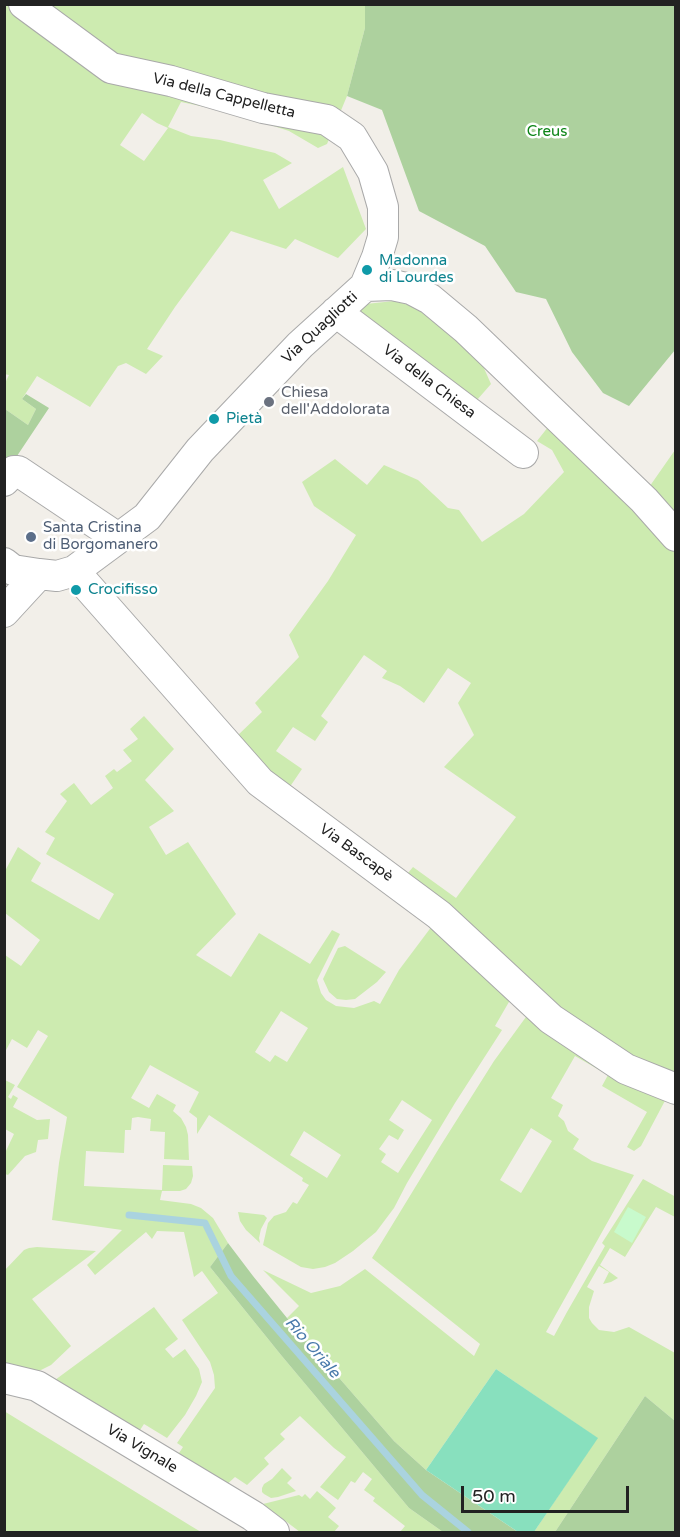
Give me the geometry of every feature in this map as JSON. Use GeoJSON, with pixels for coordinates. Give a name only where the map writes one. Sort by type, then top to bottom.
{"type":"FeatureCollection","features":[{"type":"Feature","properties":{"kind":"street","name":"Via della Cappelletta"},"geometry":{"type":"LineString","coordinates":[[24,4],[111,68],[171,81],[263,108],[327,120],[352,137],[373,172],[383,207],[383,237],[365,286]]}},
{"type":"Feature","properties":{"kind":"street","name":"Via Quagliotti"},"geometry":{"type":"LineString","coordinates":[[4,563],[13,570],[39,574],[57,576],[74,571],[147,517],[200,450],[300,345],[365,286],[392,285],[411,289],[430,299],[466,329],[644,500],[675,536]]}},
{"type":"Feature","properties":{"kind":"street","name":"Via della Chiesa"},"geometry":{"type":"LineString","coordinates":[[336,312],[523,453]]}},
{"type":"Feature","properties":{"kind":"street"},"geometry":{"type":"LineString","coordinates":[[4,481],[14,471],[18,471],[118,538]]}},
{"type":"Feature","properties":{"kind":"street","name":"Via Bascapè"},"geometry":{"type":"LineString","coordinates":[[74,571],[260,782],[439,915],[551,1018],[626,1069],[675,1089]]}},
{"type":"Feature","properties":{"kind":"street"},"geometry":{"type":"LineString","coordinates":[[4,612],[39,574]]}},
{"type":"Feature","properties":{"kind":"street","name":"Via Vignale"},"geometry":{"type":"LineString","coordinates":[[4,1378],[37,1386],[254,1516],[274,1533]]}},
{"type":"Feature","properties":{"kind":"green space"},"geometry":{"type":"Polygon","coordinates":[[[5,5],[365,5],[365,28],[347,96],[327,144],[318,148],[289,131],[230,112],[181,102],[168,127],[191,136],[220,140],[275,153],[292,163],[263,180],[279,209],[343,167],[366,229],[338,258],[295,239],[286,249],[231,231],[147,349],[163,356],[146,374],[126,363],[118,366],[90,407],[37,376],[22,399],[36,409],[28,425],[5,409],[5,383],[9,375],[4,374],[5,5]],[[142,113],[120,145],[144,161],[168,128],[142,113]]]}},
{"type":"Feature","properties":{"kind":"green space","name":"Creus"},"geometry":{"type":"Polygon","coordinates":[[[365,5],[675,5],[675,350],[629,406],[603,393],[572,352],[546,299],[516,292],[485,246],[419,211],[382,110],[347,96],[365,28],[365,5]]]}},
{"type":"Feature","properties":{"kind":"green space"},"geometry":{"type":"Polygon","coordinates":[[[394,301],[420,308],[441,322],[483,366],[491,384],[477,400],[355,317],[366,304],[394,301]]]}},
{"type":"Feature","properties":{"kind":"green space"},"geometry":{"type":"Polygon","coordinates":[[[26,394],[49,408],[5,474],[5,409],[28,425],[36,409],[22,399],[26,394]]]}},
{"type":"Feature","properties":{"kind":"green space"},"geometry":{"type":"Polygon","coordinates":[[[552,422],[602,470],[675,553],[675,1086],[558,1014],[403,879],[413,867],[456,898],[516,817],[444,767],[474,735],[458,703],[471,683],[448,668],[424,703],[400,686],[382,678],[387,671],[364,655],[321,716],[328,722],[315,741],[293,727],[276,751],[302,769],[287,791],[236,737],[262,712],[255,703],[299,657],[289,635],[328,581],[356,535],[314,506],[302,482],[335,459],[367,485],[384,465],[418,480],[448,508],[459,510],[482,542],[524,514],[564,472],[552,450],[537,441],[552,422]]]}},
{"type":"Feature","properties":{"kind":"green space"},"geometry":{"type":"Polygon","coordinates":[[[675,450],[675,524],[645,493],[675,450]]]}},
{"type":"Feature","properties":{"kind":"green space"},"geometry":{"type":"Polygon","coordinates":[[[144,716],[174,749],[145,780],[174,811],[149,827],[166,855],[188,842],[236,914],[196,955],[231,977],[259,933],[310,964],[332,930],[340,934],[317,980],[326,1000],[336,1006],[354,1008],[374,1001],[380,1004],[399,970],[432,926],[513,995],[495,1026],[502,1030],[455,1103],[394,1208],[376,1232],[353,1251],[325,1267],[313,1269],[301,1267],[263,1245],[268,1223],[274,1216],[286,1212],[293,1202],[297,1204],[309,1185],[302,1181],[303,1178],[209,1115],[197,1134],[197,1118],[189,1112],[199,1092],[150,1065],[131,1098],[149,1108],[157,1094],[176,1105],[173,1111],[181,1118],[188,1135],[189,1160],[164,1159],[165,1132],[150,1131],[151,1119],[138,1117],[132,1118],[131,1130],[125,1130],[124,1153],[86,1151],[84,1186],[162,1190],[163,1165],[192,1166],[193,1176],[186,1189],[162,1191],[160,1200],[191,1204],[201,1208],[213,1218],[228,1243],[210,1267],[409,1508],[443,1532],[400,1532],[405,1526],[373,1501],[375,1498],[364,1490],[372,1479],[363,1472],[355,1483],[351,1481],[338,1500],[320,1487],[346,1457],[300,1416],[280,1434],[285,1439],[264,1458],[269,1464],[247,1485],[235,1477],[223,1488],[175,1459],[183,1447],[177,1443],[215,1388],[210,1362],[182,1320],[218,1293],[202,1271],[194,1277],[184,1232],[157,1231],[152,1239],[146,1232],[95,1275],[87,1265],[122,1230],[52,1220],[67,1117],[17,1087],[48,1036],[38,1030],[27,1048],[12,1039],[5,1052],[5,955],[21,966],[40,940],[5,913],[5,871],[18,847],[41,863],[31,881],[99,920],[114,894],[46,854],[55,838],[45,832],[67,801],[60,794],[74,783],[91,805],[113,788],[105,776],[114,769],[117,772],[132,761],[123,750],[138,739],[130,729],[144,716]],[[281,1011],[255,1052],[270,1062],[275,1055],[287,1062],[308,1028],[281,1011]],[[402,1100],[389,1120],[404,1130],[398,1140],[389,1135],[379,1149],[386,1154],[381,1162],[398,1173],[432,1120],[402,1100]],[[304,1131],[290,1155],[327,1178],[341,1155],[304,1131]]]}},
{"type":"Feature","properties":{"kind":"green space"},"geometry":{"type":"Polygon","coordinates":[[[345,946],[386,972],[355,999],[346,1000],[337,999],[329,992],[323,979],[338,948],[345,946]]]}},
{"type":"Feature","properties":{"kind":"green space"},"geometry":{"type":"Polygon","coordinates":[[[531,1010],[668,1095],[641,1146],[634,1151],[627,1147],[647,1112],[602,1086],[608,1075],[575,1056],[551,1098],[563,1105],[558,1116],[564,1121],[568,1131],[579,1139],[573,1149],[592,1161],[634,1175],[546,1332],[554,1336],[605,1246],[602,1243],[643,1179],[676,1197],[675,1217],[656,1207],[625,1257],[610,1248],[600,1265],[618,1278],[603,1284],[609,1272],[599,1266],[587,1287],[594,1291],[589,1307],[589,1318],[599,1330],[614,1332],[629,1327],[675,1353],[675,1421],[645,1396],[555,1532],[534,1532],[597,1438],[496,1369],[426,1470],[394,1441],[287,1318],[299,1306],[263,1270],[311,1293],[340,1286],[365,1269],[474,1356],[480,1344],[372,1258],[494,1061],[531,1010]],[[531,1128],[500,1180],[521,1193],[552,1141],[531,1128]]]}},
{"type":"Feature","properties":{"kind":"green space"},"geometry":{"type":"Polygon","coordinates":[[[5,1080],[15,1085],[8,1097],[11,1099],[13,1095],[18,1098],[13,1107],[37,1120],[50,1119],[48,1139],[38,1140],[36,1152],[25,1156],[8,1175],[5,1174],[5,1153],[14,1134],[5,1129],[5,1080]]]}},
{"type":"Feature","properties":{"kind":"green space"},"geometry":{"type":"Polygon","coordinates":[[[628,1207],[646,1217],[632,1243],[614,1232],[628,1207]]]}},
{"type":"Feature","properties":{"kind":"green space"},"geometry":{"type":"Polygon","coordinates":[[[238,1212],[264,1215],[267,1218],[261,1229],[260,1243],[246,1230],[240,1221],[238,1212]]]}},
{"type":"Feature","properties":{"kind":"green space"},"geometry":{"type":"Polygon","coordinates":[[[228,1243],[287,1318],[394,1441],[426,1470],[518,1532],[443,1532],[409,1508],[210,1267],[228,1243]]]}},
{"type":"Feature","properties":{"kind":"green space"},"geometry":{"type":"Polygon","coordinates":[[[37,1247],[96,1251],[32,1299],[71,1346],[51,1365],[29,1376],[5,1369],[4,1271],[24,1250],[37,1247]]]}},
{"type":"Feature","properties":{"kind":"green space"},"geometry":{"type":"Polygon","coordinates":[[[154,1307],[178,1339],[165,1349],[173,1358],[185,1349],[199,1369],[202,1382],[185,1415],[167,1438],[144,1424],[136,1436],[55,1380],[154,1307]]]}},
{"type":"Feature","properties":{"kind":"green space"},"geometry":{"type":"Polygon","coordinates":[[[496,1369],[598,1438],[534,1532],[518,1532],[426,1470],[496,1369]]]}},
{"type":"Feature","properties":{"kind":"green space"},"geometry":{"type":"Polygon","coordinates":[[[645,1396],[675,1421],[675,1532],[555,1532],[645,1396]]]}},
{"type":"Feature","properties":{"kind":"green space"},"geometry":{"type":"Polygon","coordinates":[[[4,1411],[191,1526],[201,1532],[5,1532],[4,1411]]]}},
{"type":"Feature","properties":{"kind":"green space"},"geometry":{"type":"Polygon","coordinates":[[[282,1468],[292,1478],[287,1483],[296,1491],[271,1498],[262,1492],[262,1488],[282,1468]]]}},
{"type":"Feature","properties":{"kind":"green space"},"geometry":{"type":"Polygon","coordinates":[[[317,1491],[336,1508],[328,1517],[339,1526],[334,1532],[300,1532],[263,1504],[299,1495],[302,1497],[305,1494],[310,1499],[317,1491]]]}},
{"type":"Feature","properties":{"kind":"waterway","name":"Rio Oriale"},"geometry":{"type":"LineString","coordinates":[[129,1215],[205,1223],[231,1276],[422,1495],[468,1532]]}},
{"type":"Feature","properties":{"kind":"place","name":"Madonna di Lourdes"},"geometry":{"type":"Point","coordinates":[367,270]}},
{"type":"Feature","properties":{"kind":"place","name":"Chiesa dell'Addolorata"},"geometry":{"type":"Point","coordinates":[269,402]}},
{"type":"Feature","properties":{"kind":"place","name":"Pietà"},"geometry":{"type":"Point","coordinates":[214,419]}},
{"type":"Feature","properties":{"kind":"place","name":"Santa Cristina di Borgomanero"},"geometry":{"type":"Point","coordinates":[31,537]}},
{"type":"Feature","properties":{"kind":"place","name":"Crocifisso"},"geometry":{"type":"Point","coordinates":[76,590]}}]}
